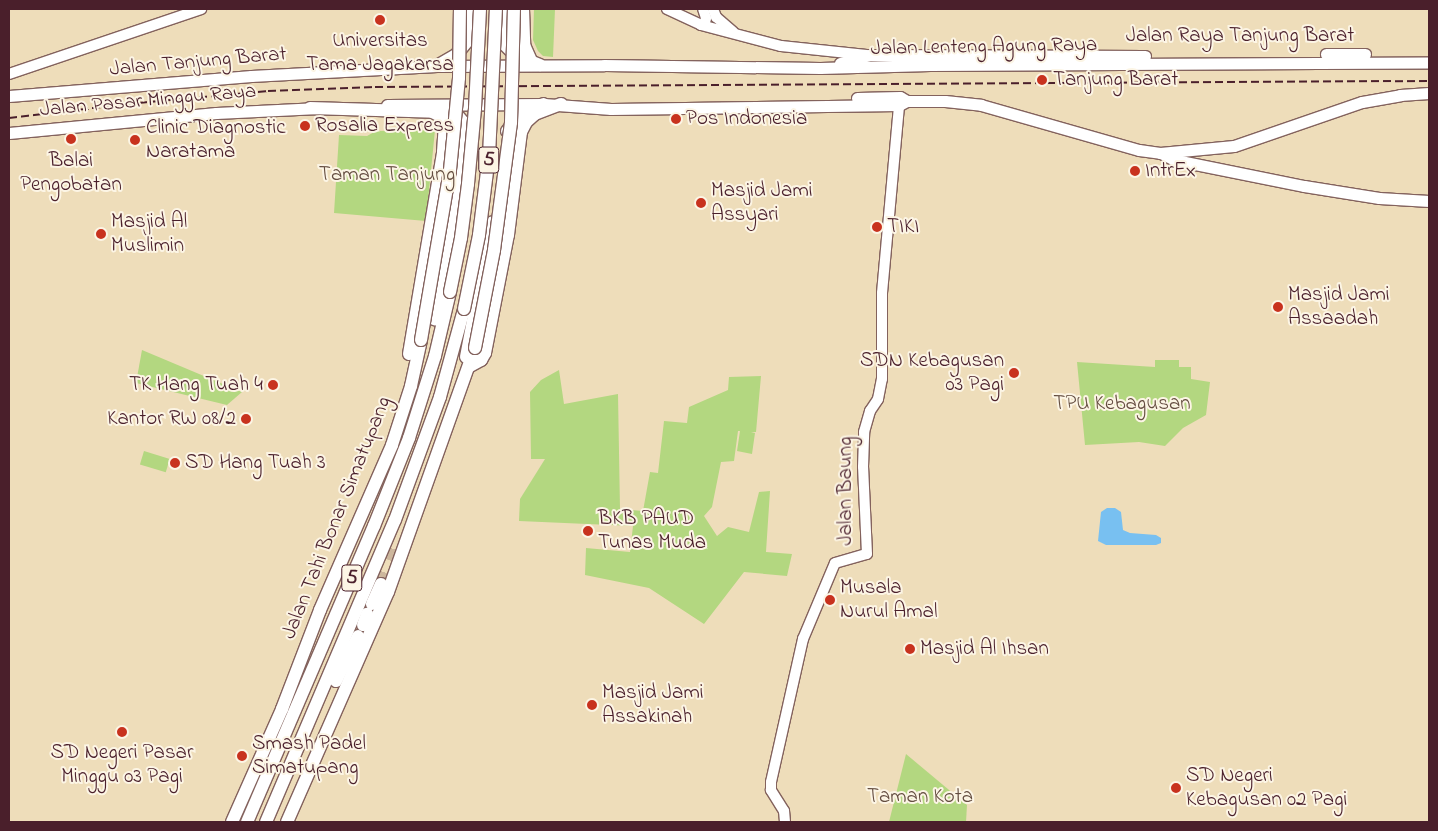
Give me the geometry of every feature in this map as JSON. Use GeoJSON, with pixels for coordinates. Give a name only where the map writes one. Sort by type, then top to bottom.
{"type":"FeatureCollection","features":[{"type":"Feature","properties":{"kind":"highway","name":"Jalan Tahi Bonar Simatupang"},"geometry":{"type":"LineString","coordinates":[[232,822],[282,709],[320,610],[392,445],[411,386],[421,340],[450,170],[459,78],[460,9]]}},
{"type":"Feature","properties":{"kind":"highway","name":"5"},"geometry":{"type":"LineString","coordinates":[[248,822],[374,526],[408,438],[435,356],[461,238],[475,108],[480,9]]}},
{"type":"Feature","properties":{"kind":"highway","name":"5"},"geometry":{"type":"LineString","coordinates":[[266,822],[395,520],[440,397],[464,309],[479,235],[489,156],[496,9]]}},
{"type":"Feature","properties":{"kind":"highway"},"geometry":{"type":"LineString","coordinates":[[506,9],[504,43],[515,55],[535,63]]}},
{"type":"Feature","properties":{"kind":"highway"},"geometry":{"type":"LineString","coordinates":[[287,822],[388,592],[470,366],[494,250],[511,122],[514,9]]}},
{"type":"Feature","properties":{"kind":"highway"},"geometry":{"type":"LineString","coordinates":[[523,9],[524,45],[535,63]]}},
{"type":"Feature","properties":{"kind":"highway"},"geometry":{"type":"LineString","coordinates":[[437,66],[456,55],[470,38],[469,13]]}},
{"type":"Feature","properties":{"kind":"highway"},"geometry":{"type":"LineString","coordinates":[[470,38],[483,48],[492,49],[504,43]]}},
{"type":"Feature","properties":{"kind":"highway"},"geometry":{"type":"LineString","coordinates":[[465,380],[462,374],[488,246],[506,134],[511,124],[523,112],[544,104]]}},
{"type":"Feature","properties":{"kind":"highway"},"geometry":{"type":"LineString","coordinates":[[470,366],[481,360],[485,353],[508,235],[521,132],[526,122],[540,112],[561,104]]}},
{"type":"Feature","properties":{"kind":"highway"},"geometry":{"type":"LineString","coordinates":[[310,108],[454,114],[464,123]]}},
{"type":"Feature","properties":{"kind":"highway"},"geometry":{"type":"LineString","coordinates":[[411,386],[407,373],[441,175],[445,125],[442,117],[432,112]]}},
{"type":"Feature","properties":{"kind":"highway"},"geometry":{"type":"LineString","coordinates":[[464,123],[478,117],[486,118],[498,124],[506,134],[516,165]]}},
{"type":"Feature","properties":{"kind":"highway"},"geometry":{"type":"LineString","coordinates":[[411,386],[422,372],[428,352],[450,248],[464,123]]}},
{"type":"Feature","properties":{"kind":"highway"},"geometry":{"type":"LineString","coordinates":[[441,175],[463,142]]}},
{"type":"Feature","properties":{"kind":"highway"},"geometry":{"type":"LineString","coordinates":[[276,756],[277,741],[325,618],[388,468],[392,445]]}},
{"type":"Feature","properties":{"kind":"highway"},"geometry":{"type":"LineString","coordinates":[[397,546],[423,479],[435,463]]}},
{"type":"Feature","properties":{"kind":"highway"},"geometry":{"type":"LineString","coordinates":[[279,792],[288,784],[381,584]]}},
{"type":"Feature","properties":{"kind":"main road","name":"Jalan Raya Tanjung Barat"},"geometry":{"type":"LineString","coordinates":[[869,55],[1015,60],[1350,58],[1429,55]]}},
{"type":"Feature","properties":{"kind":"main road"},"geometry":{"type":"LineString","coordinates":[[820,68],[869,55]]}},
{"type":"Feature","properties":{"kind":"main road"},"geometry":{"type":"LineString","coordinates":[[1350,58],[1429,62]]}},
{"type":"Feature","properties":{"kind":"main road","name":"Jalan Lenteng Agung Raya"},"geometry":{"type":"LineString","coordinates":[[535,63],[820,68],[1015,60]]}},
{"type":"Feature","properties":{"kind":"main road","name":"Jalan Tanjung Barat"},"geometry":{"type":"LineString","coordinates":[[9,96],[250,76],[535,63]]}},
{"type":"Feature","properties":{"kind":"main road"},"geometry":{"type":"LineString","coordinates":[[9,103],[227,81],[250,76]]}},
{"type":"Feature","properties":{"kind":"main road"},"geometry":{"type":"LineString","coordinates":[[561,104],[611,109],[945,101],[981,105],[1140,150],[1160,153],[1234,146],[1362,102],[1400,95],[1429,93]]}},
{"type":"Feature","properties":{"kind":"main road","name":"Jalan Pasar Minggu Raya"},"geometry":{"type":"LineString","coordinates":[[9,132],[266,109],[454,103],[561,104]]}},
{"type":"Feature","properties":{"kind":"main road"},"geometry":{"type":"LineString","coordinates":[[1160,153],[1175,160],[1314,188],[1386,199],[1429,201]]}},
{"type":"Feature","properties":{"kind":"street"},"geometry":{"type":"LineString","coordinates":[[9,74],[201,9]]}},
{"type":"Feature","properties":{"kind":"street","name":"Jalan Raya Tanjung Barat"},"geometry":{"type":"LineString","coordinates":[[667,9],[701,25],[781,46],[869,55]]}},
{"type":"Feature","properties":{"kind":"street"},"geometry":{"type":"LineString","coordinates":[[701,25],[705,23],[706,18],[703,9]]}},
{"type":"Feature","properties":{"kind":"street"},"geometry":{"type":"LineString","coordinates":[[713,9],[716,17],[734,33]]}},
{"type":"Feature","properties":{"kind":"street","name":"Jalan Baung"},"geometry":{"type":"LineString","coordinates":[[785,822],[783,808],[771,787],[798,659],[808,623],[835,564],[868,554],[863,467],[864,432],[870,411],[878,399],[882,379],[882,298],[903,103]]}},
{"type":"Feature","properties":{"kind":"green space"},"geometry":{"type":"Polygon","coordinates":[[[534,9],[555,9],[553,57],[543,56],[538,51],[533,40],[534,9]]]}},
{"type":"Feature","properties":{"kind":"green space","name":"Taman Tanjung"},"geometry":{"type":"Polygon","coordinates":[[[435,130],[426,221],[334,213],[339,135],[367,136],[376,131],[435,130]]]}},
{"type":"Feature","properties":{"kind":"green space"},"geometry":{"type":"Polygon","coordinates":[[[142,350],[242,392],[227,405],[136,383],[142,350]]]}},
{"type":"Feature","properties":{"kind":"green space","name":"TPU Kebagusan"},"geometry":{"type":"Polygon","coordinates":[[[1155,360],[1179,360],[1179,367],[1191,367],[1191,379],[1210,382],[1206,415],[1183,428],[1165,446],[1139,442],[1085,445],[1077,362],[1155,367],[1155,360]]]}},
{"type":"Feature","properties":{"kind":"green space"},"geometry":{"type":"Polygon","coordinates":[[[559,370],[564,404],[618,394],[620,509],[643,511],[650,472],[658,473],[664,421],[687,423],[689,407],[728,390],[729,377],[761,376],[756,432],[751,432],[755,433],[752,454],[737,451],[740,431],[738,431],[734,461],[721,462],[712,507],[704,516],[717,536],[728,527],[749,532],[759,492],[770,491],[766,552],[792,554],[787,576],[744,572],[704,624],[649,588],[585,575],[586,548],[630,552],[633,526],[519,521],[520,499],[545,459],[531,459],[530,392],[541,380],[559,370]]]}},
{"type":"Feature","properties":{"kind":"green space"},"geometry":{"type":"Polygon","coordinates":[[[144,451],[170,459],[166,472],[140,464],[144,451]]]}},
{"type":"Feature","properties":{"kind":"green space","name":"Taman Kota"},"geometry":{"type":"Polygon","coordinates":[[[906,754],[967,805],[966,822],[889,822],[906,754]]]}},
{"type":"Feature","properties":{"kind":"water"},"geometry":{"type":"Polygon","coordinates":[[[1107,508],[1115,508],[1121,512],[1123,530],[1130,533],[1156,535],[1161,538],[1161,543],[1156,545],[1106,545],[1098,541],[1101,512],[1107,508]]]}},
{"type":"Feature","properties":{"kind":"tunnel"},"geometry":{"type":"LineString","coordinates":[[391,561],[397,547]]}},
{"type":"Feature","properties":{"kind":"tunnel"},"geometry":{"type":"LineString","coordinates":[[381,584],[387,570]]}},
{"type":"Feature","properties":{"kind":"railway"},"geometry":{"type":"LineString","coordinates":[[9,118],[127,104],[268,91],[375,87],[1429,81]]}},
{"type":"Feature","properties":{"kind":"place","name":"Universitas Tama Jagakarsa"},"geometry":{"type":"Point","coordinates":[380,20]}},
{"type":"Feature","properties":{"kind":"place","name":"Tanjung Barat"},"geometry":{"type":"Point","coordinates":[1042,80]}},
{"type":"Feature","properties":{"kind":"place","name":"Pos Indonesia"},"geometry":{"type":"Point","coordinates":[676,119]}},
{"type":"Feature","properties":{"kind":"place","name":"Rosalia Express"},"geometry":{"type":"Point","coordinates":[305,126]}},
{"type":"Feature","properties":{"kind":"place","name":"Balai Pengobatan"},"geometry":{"type":"Point","coordinates":[71,139]}},
{"type":"Feature","properties":{"kind":"place","name":"Clinic Diagnostic Naratama"},"geometry":{"type":"Point","coordinates":[135,140]}},
{"type":"Feature","properties":{"kind":"place","name":"IntrEx"},"geometry":{"type":"Point","coordinates":[1135,171]}},
{"type":"Feature","properties":{"kind":"place","name":"Masjid Jami Assyari"},"geometry":{"type":"Point","coordinates":[701,203]}},
{"type":"Feature","properties":{"kind":"place","name":"TIKI"},"geometry":{"type":"Point","coordinates":[877,227]}},
{"type":"Feature","properties":{"kind":"place","name":"Masjid Al Muslimin"},"geometry":{"type":"Point","coordinates":[101,234]}},
{"type":"Feature","properties":{"kind":"place","name":"Masjid Jami Assaadah"},"geometry":{"type":"Point","coordinates":[1278,307]}},
{"type":"Feature","properties":{"kind":"place","name":"SDN Kebagusan 03 Pagi"},"geometry":{"type":"Point","coordinates":[1014,373]}},
{"type":"Feature","properties":{"kind":"place","name":"TK Hang Tuah 4"},"geometry":{"type":"Point","coordinates":[273,385]}},
{"type":"Feature","properties":{"kind":"place","name":"Kantor RW 08/2"},"geometry":{"type":"Point","coordinates":[246,419]}},
{"type":"Feature","properties":{"kind":"place","name":"SD Hang Tuah 3"},"geometry":{"type":"Point","coordinates":[175,463]}},
{"type":"Feature","properties":{"kind":"place","name":"BKB PAUD Tunas Muda"},"geometry":{"type":"Point","coordinates":[588,531]}},
{"type":"Feature","properties":{"kind":"place","name":"Musala Nurul Amal"},"geometry":{"type":"Point","coordinates":[830,600]}},
{"type":"Feature","properties":{"kind":"place","name":"Masjid Al Ihsan"},"geometry":{"type":"Point","coordinates":[910,649]}},
{"type":"Feature","properties":{"kind":"place","name":"Masjid Jami Assakinah"},"geometry":{"type":"Point","coordinates":[592,705]}},
{"type":"Feature","properties":{"kind":"place","name":"SD Negeri Pasar Minggu 03 Pagi"},"geometry":{"type":"Point","coordinates":[122,732]}},
{"type":"Feature","properties":{"kind":"place","name":"Smash Padel Simatupang"},"geometry":{"type":"Point","coordinates":[242,756]}},
{"type":"Feature","properties":{"kind":"place","name":"SD Negeri Kebagusan 02 Pagi"},"geometry":{"type":"Point","coordinates":[1176,788]}}]}
